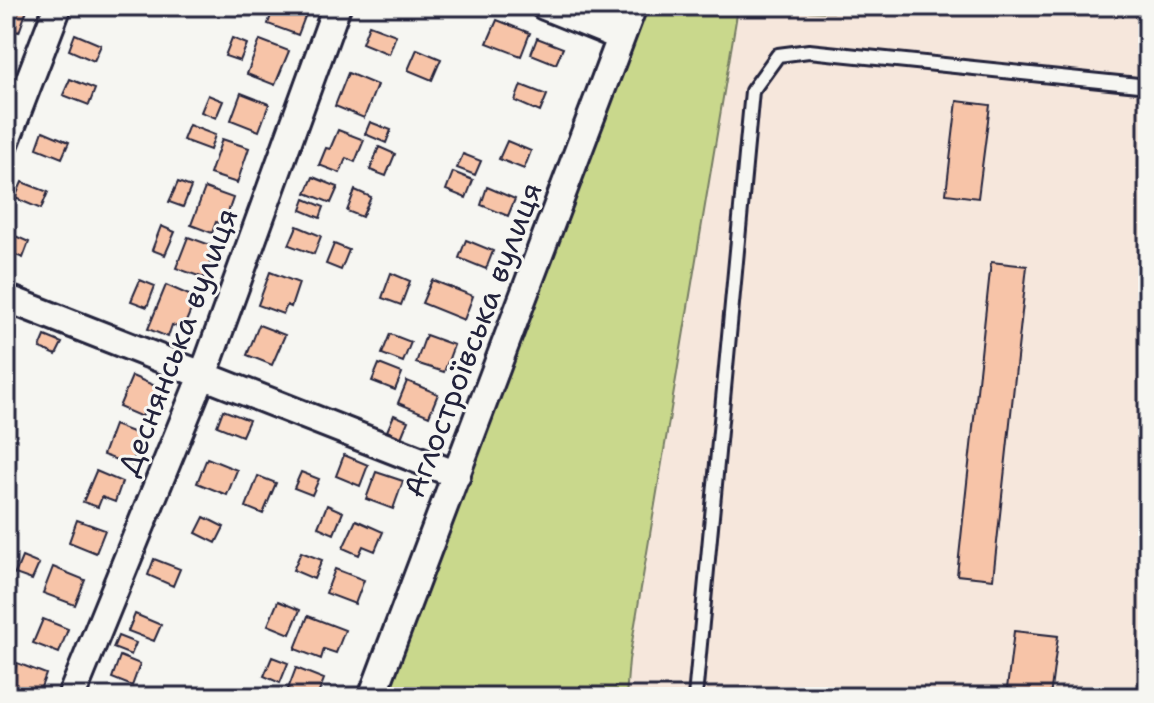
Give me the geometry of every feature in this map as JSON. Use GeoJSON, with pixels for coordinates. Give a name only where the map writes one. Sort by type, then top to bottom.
{"type":"FeatureCollection","features":[{"type":"Feature","properties":{"kind":"street"},"geometry":{"type":"LineString","coordinates":[[6,141],[58,6]]}},
{"type":"Feature","properties":{"kind":"street","name":"Деснянська вулиця"},"geometry":{"type":"LineString","coordinates":[[71,697],[203,375],[337,6]]}},
{"type":"Feature","properties":{"kind":"street"},"geometry":{"type":"LineString","coordinates":[[544,6],[621,37]]}},
{"type":"Feature","properties":{"kind":"street","name":"Аглостроївська вулиця"},"geometry":{"type":"LineString","coordinates":[[372,697],[633,6]]}},
{"type":"Feature","properties":{"kind":"street"},"geometry":{"type":"LineString","coordinates":[[6,298],[457,475]]}},
{"type":"Feature","properties":{"kind":"lane"},"geometry":{"type":"LineString","coordinates":[[695,697],[752,91],[778,55],[809,51],[1148,86]]}},
{"type":"Feature","properties":{"kind":"lane"},"geometry":{"type":"LineString","coordinates":[[1146,697],[1148,684]]}},
{"type":"Feature","properties":{"kind":"shaded area"},"geometry":{"type":"Polygon","coordinates":[[[834,6],[1148,6],[1148,697],[626,697],[629,660],[738,7],[832,12],[834,6]]]}},
{"type":"Feature","properties":{"kind":"green space"},"geometry":{"type":"Polygon","coordinates":[[[633,6],[834,6],[833,12],[738,8],[629,660],[626,697],[372,697],[633,6]]]}},
{"type":"Feature","properties":{"kind":"building"},"geometry":{"type":"Polygon","coordinates":[[[6,6],[28,7],[19,32],[11,30],[8,38],[6,37],[6,6]]]}},
{"type":"Feature","properties":{"kind":"building"},"geometry":{"type":"Polygon","coordinates":[[[274,6],[309,6],[298,35],[268,24],[274,6]]]}},
{"type":"Feature","properties":{"kind":"building"},"geometry":{"type":"Polygon","coordinates":[[[497,20],[530,33],[521,56],[487,43],[497,20]]]}},
{"type":"Feature","properties":{"kind":"building"},"geometry":{"type":"Polygon","coordinates":[[[369,25],[396,35],[389,54],[362,43],[369,25]]]}},
{"type":"Feature","properties":{"kind":"building"},"geometry":{"type":"Polygon","coordinates":[[[75,34],[101,45],[94,61],[69,50],[75,34]]]}},
{"type":"Feature","properties":{"kind":"building"},"geometry":{"type":"Polygon","coordinates":[[[232,38],[247,44],[240,61],[225,56],[232,38]]]}},
{"type":"Feature","properties":{"kind":"building"},"geometry":{"type":"Polygon","coordinates":[[[537,38],[563,48],[556,64],[531,54],[537,38]]]}},
{"type":"Feature","properties":{"kind":"building"},"geometry":{"type":"Polygon","coordinates":[[[260,40],[289,51],[275,85],[247,74],[260,40]]]}},
{"type":"Feature","properties":{"kind":"building"},"geometry":{"type":"Polygon","coordinates":[[[417,49],[441,59],[432,80],[408,70],[417,49]]]}},
{"type":"Feature","properties":{"kind":"building"},"geometry":{"type":"Polygon","coordinates":[[[348,73],[377,85],[364,118],[335,106],[348,73]]]}},
{"type":"Feature","properties":{"kind":"building"},"geometry":{"type":"Polygon","coordinates":[[[70,79],[95,89],[89,105],[63,95],[70,79]]]}},
{"type":"Feature","properties":{"kind":"building"},"geometry":{"type":"Polygon","coordinates":[[[521,85],[547,95],[540,112],[515,101],[521,85]]]}},
{"type":"Feature","properties":{"kind":"building"},"geometry":{"type":"Polygon","coordinates":[[[241,93],[269,104],[259,131],[231,120],[241,93]]]}},
{"type":"Feature","properties":{"kind":"building"},"geometry":{"type":"Polygon","coordinates":[[[208,95],[223,101],[216,118],[201,112],[208,95]]]}},
{"type":"Feature","properties":{"kind":"building"},"geometry":{"type":"Polygon","coordinates":[[[957,101],[990,105],[978,198],[946,194],[957,101]]]}},
{"type":"Feature","properties":{"kind":"building"},"geometry":{"type":"Polygon","coordinates":[[[370,122],[391,130],[386,143],[365,134],[370,122]]]}},
{"type":"Feature","properties":{"kind":"building"},"geometry":{"type":"Polygon","coordinates":[[[189,125],[215,135],[210,150],[183,140],[189,125]]]}},
{"type":"Feature","properties":{"kind":"building"},"geometry":{"type":"Polygon","coordinates":[[[338,130],[364,140],[355,162],[346,158],[340,173],[319,165],[338,130]]]}},
{"type":"Feature","properties":{"kind":"building"},"geometry":{"type":"Polygon","coordinates":[[[43,131],[69,142],[62,158],[37,148],[43,131]]]}},
{"type":"Feature","properties":{"kind":"building"},"geometry":{"type":"Polygon","coordinates":[[[222,139],[249,148],[237,183],[210,174],[222,139]]]}},
{"type":"Feature","properties":{"kind":"building"},"geometry":{"type":"Polygon","coordinates":[[[507,141],[531,151],[524,169],[499,159],[507,141]]]}},
{"type":"Feature","properties":{"kind":"building"},"geometry":{"type":"Polygon","coordinates":[[[379,147],[395,154],[386,176],[370,170],[379,147]]]}},
{"type":"Feature","properties":{"kind":"building"},"geometry":{"type":"Polygon","coordinates":[[[463,154],[481,161],[475,175],[457,168],[463,154]]]}},
{"type":"Feature","properties":{"kind":"building"},"geometry":{"type":"Polygon","coordinates":[[[453,172],[473,180],[466,198],[446,190],[453,172]]]}},
{"type":"Feature","properties":{"kind":"building"},"geometry":{"type":"Polygon","coordinates":[[[313,177],[338,187],[331,203],[306,193],[313,177]]]}},
{"type":"Feature","properties":{"kind":"building"},"geometry":{"type":"Polygon","coordinates":[[[22,182],[48,192],[41,209],[15,198],[22,182]]]}},
{"type":"Feature","properties":{"kind":"building"},"geometry":{"type":"Polygon","coordinates":[[[178,182],[191,187],[183,207],[169,202],[178,182]]]}},
{"type":"Feature","properties":{"kind":"building"},"geometry":{"type":"Polygon","coordinates":[[[487,187],[515,199],[508,216],[481,205],[487,187]]]}},
{"type":"Feature","properties":{"kind":"building"},"geometry":{"type":"Polygon","coordinates":[[[205,188],[233,198],[224,224],[216,222],[212,233],[191,225],[205,188]]]}},
{"type":"Feature","properties":{"kind":"building"},"geometry":{"type":"Polygon","coordinates":[[[355,190],[371,197],[362,217],[347,211],[355,190]]]}},
{"type":"Feature","properties":{"kind":"building"},"geometry":{"type":"Polygon","coordinates":[[[305,199],[324,207],[320,218],[301,210],[305,199]]]}},
{"type":"Feature","properties":{"kind":"building"},"geometry":{"type":"Polygon","coordinates":[[[161,226],[175,232],[165,255],[152,250],[161,226]]]}},
{"type":"Feature","properties":{"kind":"building"},"geometry":{"type":"Polygon","coordinates":[[[297,226],[321,236],[314,254],[289,245],[297,226]]]}},
{"type":"Feature","properties":{"kind":"building"},"geometry":{"type":"Polygon","coordinates":[[[6,232],[29,242],[23,258],[6,251],[6,232]]]}},
{"type":"Feature","properties":{"kind":"building"},"geometry":{"type":"Polygon","coordinates":[[[188,237],[216,247],[204,278],[176,268],[188,237]]]}},
{"type":"Feature","properties":{"kind":"building"},"geometry":{"type":"Polygon","coordinates":[[[466,240],[493,251],[486,269],[459,258],[466,240]]]}},
{"type":"Feature","properties":{"kind":"building"},"geometry":{"type":"Polygon","coordinates":[[[334,244],[349,250],[341,270],[326,264],[334,244]]]}},
{"type":"Feature","properties":{"kind":"building"},"geometry":{"type":"Polygon","coordinates":[[[991,262],[1027,266],[993,579],[957,575],[991,262]]]}},
{"type":"Feature","properties":{"kind":"building"},"geometry":{"type":"Polygon","coordinates":[[[270,272],[299,283],[291,307],[287,305],[283,314],[258,305],[270,272]]]}},
{"type":"Feature","properties":{"kind":"building"},"geometry":{"type":"Polygon","coordinates":[[[391,273],[410,281],[401,305],[382,298],[391,273]]]}},
{"type":"Feature","properties":{"kind":"building"},"geometry":{"type":"Polygon","coordinates":[[[140,280],[155,286],[147,307],[131,301],[140,280]]]}},
{"type":"Feature","properties":{"kind":"building"},"geometry":{"type":"Polygon","coordinates":[[[432,280],[473,296],[464,320],[422,303],[432,280]]]}},
{"type":"Feature","properties":{"kind":"building"},"geometry":{"type":"Polygon","coordinates":[[[166,285],[196,298],[183,329],[172,325],[168,337],[148,329],[166,285]]]}},
{"type":"Feature","properties":{"kind":"building"},"geometry":{"type":"Polygon","coordinates":[[[259,325],[285,335],[272,365],[247,355],[259,325]]]}},
{"type":"Feature","properties":{"kind":"building"},"geometry":{"type":"Polygon","coordinates":[[[390,334],[411,342],[403,362],[382,354],[390,334]]]}},
{"type":"Feature","properties":{"kind":"building"},"geometry":{"type":"Polygon","coordinates":[[[426,335],[454,345],[444,372],[416,363],[426,335]]]}},
{"type":"Feature","properties":{"kind":"building"},"geometry":{"type":"Polygon","coordinates":[[[45,336],[62,343],[56,355],[40,348],[45,336]]]}},
{"type":"Feature","properties":{"kind":"building"},"geometry":{"type":"Polygon","coordinates":[[[379,364],[402,373],[395,390],[372,381],[379,364]]]}},
{"type":"Feature","properties":{"kind":"building"},"geometry":{"type":"Polygon","coordinates":[[[132,376],[160,388],[150,411],[145,409],[142,417],[119,407],[132,376]]]}},
{"type":"Feature","properties":{"kind":"building"},"geometry":{"type":"Polygon","coordinates":[[[407,381],[438,394],[429,416],[398,403],[407,381]]]}},
{"type":"Feature","properties":{"kind":"building"},"geometry":{"type":"Polygon","coordinates":[[[223,410],[249,420],[242,436],[217,426],[223,410]]]}},
{"type":"Feature","properties":{"kind":"building"},"geometry":{"type":"Polygon","coordinates":[[[394,415],[408,421],[401,438],[387,431],[394,415]]]}},
{"type":"Feature","properties":{"kind":"building"},"geometry":{"type":"Polygon","coordinates":[[[114,425],[143,436],[131,465],[103,455],[114,425]]]}},
{"type":"Feature","properties":{"kind":"building"},"geometry":{"type":"Polygon","coordinates":[[[344,455],[368,465],[360,486],[336,476],[344,455]]]}},
{"type":"Feature","properties":{"kind":"building"},"geometry":{"type":"Polygon","coordinates":[[[207,458],[237,470],[227,495],[197,483],[207,458]]]}},
{"type":"Feature","properties":{"kind":"building"},"geometry":{"type":"Polygon","coordinates":[[[96,471],[122,482],[115,502],[102,497],[98,507],[83,502],[96,471]]]}},
{"type":"Feature","properties":{"kind":"building"},"geometry":{"type":"Polygon","coordinates":[[[301,472],[319,479],[312,495],[294,488],[301,472]]]}},
{"type":"Feature","properties":{"kind":"building"},"geometry":{"type":"Polygon","coordinates":[[[376,472],[403,481],[393,509],[366,499],[376,472]]]}},
{"type":"Feature","properties":{"kind":"building"},"geometry":{"type":"Polygon","coordinates":[[[258,476],[276,483],[263,514],[246,507],[258,476]]]}},
{"type":"Feature","properties":{"kind":"building"},"geometry":{"type":"Polygon","coordinates":[[[327,505],[343,512],[334,534],[318,527],[327,505]]]}},
{"type":"Feature","properties":{"kind":"building"},"geometry":{"type":"Polygon","coordinates":[[[204,517],[224,527],[216,543],[196,533],[204,517]]]}},
{"type":"Feature","properties":{"kind":"building"},"geometry":{"type":"Polygon","coordinates":[[[77,520],[105,530],[96,553],[69,542],[77,520]]]}},
{"type":"Feature","properties":{"kind":"building"},"geometry":{"type":"Polygon","coordinates":[[[356,520],[383,532],[375,551],[363,546],[359,555],[343,548],[356,520]]]}},
{"type":"Feature","properties":{"kind":"building"},"geometry":{"type":"Polygon","coordinates":[[[301,552],[322,560],[314,579],[293,570],[301,552]]]}},
{"type":"Feature","properties":{"kind":"building"},"geometry":{"type":"Polygon","coordinates":[[[22,557],[39,564],[32,580],[15,574],[22,557]]]}},
{"type":"Feature","properties":{"kind":"building"},"geometry":{"type":"Polygon","coordinates":[[[154,559],[180,569],[173,586],[148,575],[154,559]]]}},
{"type":"Feature","properties":{"kind":"building"},"geometry":{"type":"Polygon","coordinates":[[[53,567],[85,580],[75,605],[43,593],[53,567]]]}},
{"type":"Feature","properties":{"kind":"building"},"geometry":{"type":"Polygon","coordinates":[[[335,569],[364,580],[355,604],[326,593],[335,569]]]}},
{"type":"Feature","properties":{"kind":"building"},"geometry":{"type":"Polygon","coordinates":[[[278,601],[300,610],[290,634],[268,625],[278,601]]]}},
{"type":"Feature","properties":{"kind":"building"},"geometry":{"type":"Polygon","coordinates":[[[135,614],[161,625],[154,641],[128,631],[135,614]]]}},
{"type":"Feature","properties":{"kind":"building"},"geometry":{"type":"Polygon","coordinates":[[[308,616],[345,630],[336,653],[324,649],[321,659],[295,649],[308,616]]]}},
{"type":"Feature","properties":{"kind":"building"},"geometry":{"type":"Polygon","coordinates":[[[43,619],[68,629],[59,653],[33,643],[43,619]]]}},
{"type":"Feature","properties":{"kind":"building"},"geometry":{"type":"Polygon","coordinates":[[[1014,631],[1058,636],[1050,697],[1006,697],[1014,631]]]}},
{"type":"Feature","properties":{"kind":"building"},"geometry":{"type":"Polygon","coordinates":[[[118,636],[136,643],[131,655],[113,648],[118,636]]]}},
{"type":"Feature","properties":{"kind":"building"},"geometry":{"type":"Polygon","coordinates":[[[120,656],[140,664],[132,686],[112,678],[120,656]]]}},
{"type":"Feature","properties":{"kind":"building"},"geometry":{"type":"Polygon","coordinates":[[[272,657],[288,663],[280,683],[264,676],[272,657]]]}},
{"type":"Feature","properties":{"kind":"building"},"geometry":{"type":"Polygon","coordinates":[[[17,663],[46,674],[38,695],[29,692],[27,697],[6,695],[17,663]]]}},
{"type":"Feature","properties":{"kind":"building"},"geometry":{"type":"Polygon","coordinates":[[[296,668],[324,679],[317,697],[285,697],[296,668]]]}}]}
